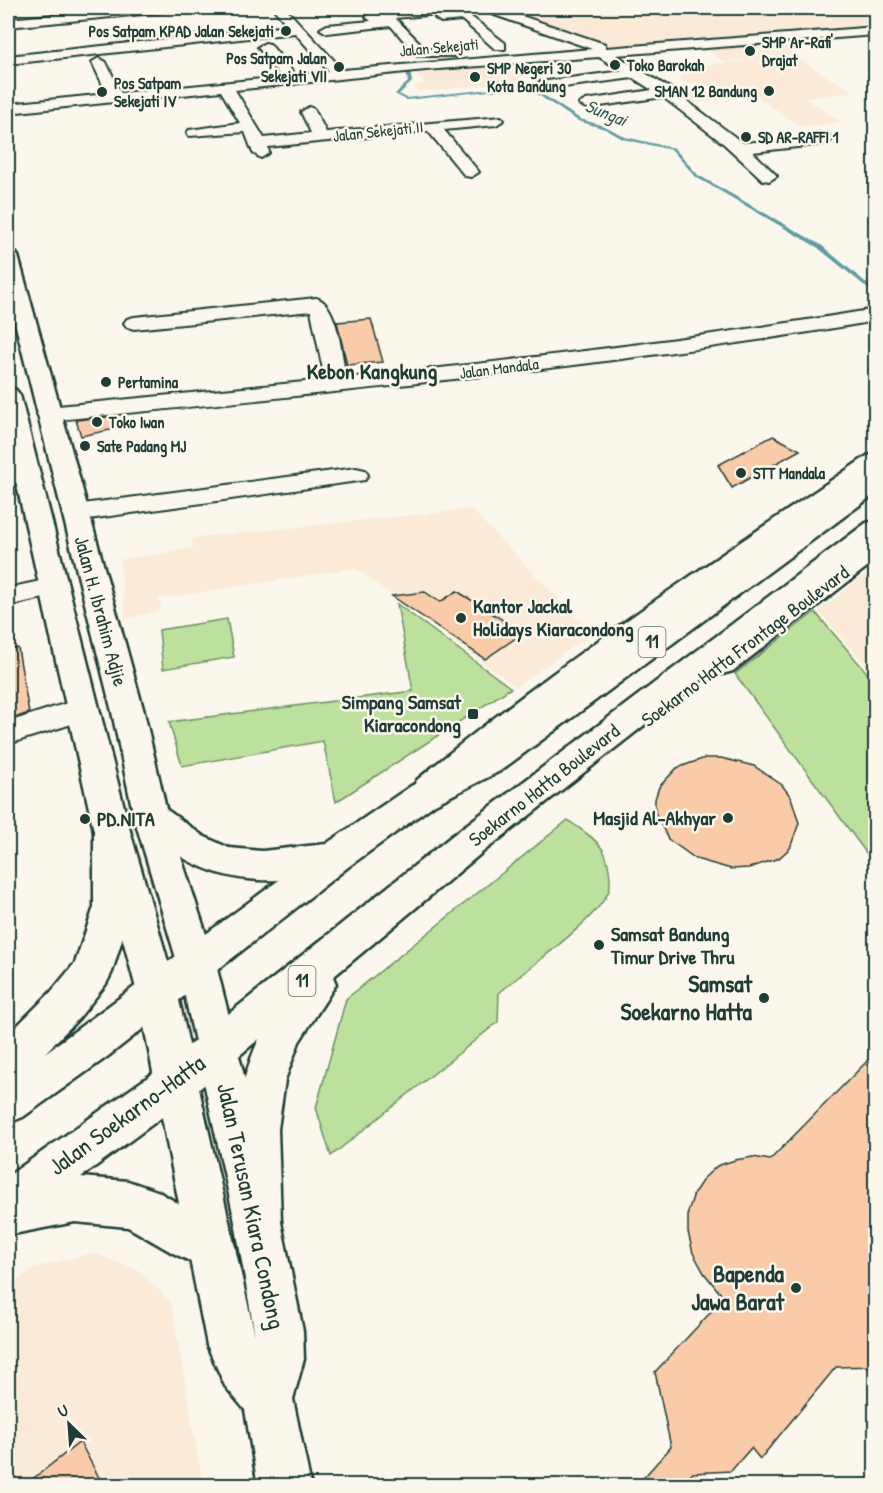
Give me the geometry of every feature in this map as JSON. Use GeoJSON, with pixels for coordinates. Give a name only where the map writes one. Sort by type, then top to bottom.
{"type":"FeatureCollection","features":[{"type":"Feature","properties":{"kind":"main road","name":"Jalan H. Ibrahim Adjie"},"geometry":{"type":"LineString","coordinates":[[8,256],[13,301],[48,414],[75,513],[128,712],[151,817],[197,965]]}},
{"type":"Feature","properties":{"kind":"main road","name":"Jalan H. Ibrahim Adjie"},"geometry":{"type":"LineString","coordinates":[[8,395],[17,476],[54,586],[112,831],[158,996],[177,1080]]}},
{"type":"Feature","properties":{"kind":"main road"},"geometry":{"type":"LineString","coordinates":[[423,795],[470,753],[636,629],[876,461]]}},
{"type":"Feature","properties":{"kind":"main road","name":"11"},"geometry":{"type":"LineString","coordinates":[[8,1103],[158,996],[335,857],[423,795],[488,762],[876,480]]}},
{"type":"Feature","properties":{"kind":"main road","name":"Soekarno Hatta Boulevard"},"geometry":{"type":"LineString","coordinates":[[217,1049],[466,845],[876,529]]}},
{"type":"Feature","properties":{"kind":"main road","name":"Soekarno Hatta Frontage Boulevard"},"geometry":{"type":"LineString","coordinates":[[466,845],[531,811],[876,546]]}},
{"type":"Feature","properties":{"kind":"main road"},"geometry":{"type":"LineString","coordinates":[[151,817],[196,849],[227,864],[279,866],[335,857]]}},
{"type":"Feature","properties":{"kind":"main road"},"geometry":{"type":"LineString","coordinates":[[8,1063],[65,1005],[92,972],[113,907],[112,831]]}},
{"type":"Feature","properties":{"kind":"main road"},"geometry":{"type":"LineString","coordinates":[[258,1222],[256,1117],[270,1058],[296,1007],[386,912]]}},
{"type":"Feature","properties":{"kind":"main road","name":"Jalan Terusan Kiara Condong"},"geometry":{"type":"LineString","coordinates":[[197,965],[258,1222],[279,1331],[279,1359],[268,1399],[285,1485]]}},
{"type":"Feature","properties":{"kind":"main road","name":"Jalan Soekarno-Hatta"},"geometry":{"type":"LineString","coordinates":[[8,1203],[217,1049]]}},
{"type":"Feature","properties":{"kind":"main road","name":"Jalan Terusan Kiara Condong"},"geometry":{"type":"LineString","coordinates":[[177,1080],[232,1345],[243,1368],[268,1399]]}},
{"type":"Feature","properties":{"kind":"main road"},"geometry":{"type":"LineString","coordinates":[[8,1212],[75,1198],[128,1204],[141,1207],[189,1238],[213,1249]]}},
{"type":"Feature","properties":{"kind":"street"},"geometry":{"type":"LineString","coordinates":[[8,23],[163,8]]}},
{"type":"Feature","properties":{"kind":"street"},"geometry":{"type":"LineString","coordinates":[[279,8],[340,75]]}},
{"type":"Feature","properties":{"kind":"street"},"geometry":{"type":"LineString","coordinates":[[313,23],[460,8]]}},
{"type":"Feature","properties":{"kind":"street"},"geometry":{"type":"LineString","coordinates":[[487,8],[605,51],[666,92],[741,148],[769,176]]}},
{"type":"Feature","properties":{"kind":"street"},"geometry":{"type":"LineString","coordinates":[[112,12],[130,37]]}},
{"type":"Feature","properties":{"kind":"street"},"geometry":{"type":"LineString","coordinates":[[327,30],[463,16],[506,51],[522,44]]}},
{"type":"Feature","properties":{"kind":"street"},"geometry":{"type":"LineString","coordinates":[[394,22],[422,53],[434,60]]}},
{"type":"Feature","properties":{"kind":"street"},"geometry":{"type":"LineString","coordinates":[[190,23],[203,38]]}},
{"type":"Feature","properties":{"kind":"street"},"geometry":{"type":"LineString","coordinates":[[8,60],[130,37],[203,38],[298,29]]}},
{"type":"Feature","properties":{"kind":"street","name":"Jalan Sekejati"},"geometry":{"type":"LineString","coordinates":[[8,109],[312,79],[402,68],[434,60],[506,51],[605,51],[876,31]]}},
{"type":"Feature","properties":{"kind":"street"},"geometry":{"type":"LineString","coordinates":[[266,47],[292,81]]}},
{"type":"Feature","properties":{"kind":"street"},"geometry":{"type":"LineString","coordinates":[[99,62],[116,98]]}},
{"type":"Feature","properties":{"kind":"street"},"geometry":{"type":"LineString","coordinates":[[199,71],[210,89]]}},
{"type":"Feature","properties":{"kind":"street"},"geometry":{"type":"LineString","coordinates":[[540,86],[637,73]]}},
{"type":"Feature","properties":{"kind":"street"},"geometry":{"type":"LineString","coordinates":[[312,79],[325,95]]}},
{"type":"Feature","properties":{"kind":"street"},"geometry":{"type":"LineString","coordinates":[[195,134],[250,127],[226,88]]}},
{"type":"Feature","properties":{"kind":"street"},"geometry":{"type":"LineString","coordinates":[[586,104],[666,92]]}},
{"type":"Feature","properties":{"kind":"street"},"geometry":{"type":"LineString","coordinates":[[664,110],[687,107]]}},
{"type":"Feature","properties":{"kind":"street"},"geometry":{"type":"LineString","coordinates":[[309,112],[321,137]]}},
{"type":"Feature","properties":{"kind":"street","name":"Jalan Sekejati II"},"geometry":{"type":"LineString","coordinates":[[250,127],[260,148],[321,137],[496,120]]}},
{"type":"Feature","properties":{"kind":"street"},"geometry":{"type":"LineString","coordinates":[[432,126],[471,172]]}},
{"type":"Feature","properties":{"kind":"street"},"geometry":{"type":"LineString","coordinates":[[741,148],[824,139]]}},
{"type":"Feature","properties":{"kind":"street"},"geometry":{"type":"LineString","coordinates":[[134,323],[316,304],[321,309],[337,386]]}},
{"type":"Feature","properties":{"kind":"street","name":"Jalan Mandala"},"geometry":{"type":"LineString","coordinates":[[48,414],[337,386],[609,355],[876,315]]}},
{"type":"Feature","properties":{"kind":"street"},"geometry":{"type":"LineString","coordinates":[[75,513],[356,475]]}},
{"type":"Feature","properties":{"kind":"street"},"geometry":{"type":"LineString","coordinates":[[8,597],[54,586]]}},
{"type":"Feature","properties":{"kind":"street"},"geometry":{"type":"LineString","coordinates":[[8,733],[83,710]]}},
{"type":"Feature","properties":{"kind":"shaded area"},"geometry":{"type":"Polygon","coordinates":[[[496,8],[849,8],[875,24],[875,31],[619,49],[496,8]]]}},
{"type":"Feature","properties":{"kind":"shaded area","name":"SMAN 12 Bandung"},"geometry":{"type":"Polygon","coordinates":[[[774,40],[796,55],[794,56],[853,92],[805,98],[841,122],[802,127],[756,96],[688,104],[673,92],[701,88],[694,83],[685,84],[677,78],[684,77],[677,73],[660,74],[655,71],[759,59],[724,62],[704,46],[774,40]]]}},
{"type":"Feature","properties":{"kind":"shaded area","name":"SMP Negeri 30 Kota Bandung"},"geometry":{"type":"Polygon","coordinates":[[[530,59],[540,68],[534,69],[541,76],[522,78],[524,81],[418,92],[413,86],[425,84],[414,71],[530,59]]]}},
{"type":"Feature","properties":{"kind":"shaded area"},"geometry":{"type":"Polygon","coordinates":[[[471,509],[592,633],[516,687],[355,568],[159,599],[161,610],[126,619],[120,560],[193,548],[192,538],[471,509]]]}},
{"type":"Feature","properties":{"kind":"shaded area"},"geometry":{"type":"Polygon","coordinates":[[[875,566],[875,676],[818,611],[875,566]]]}},
{"type":"Feature","properties":{"kind":"shaded area"},"geometry":{"type":"Polygon","coordinates":[[[93,1253],[138,1270],[171,1302],[203,1485],[8,1485],[8,1287],[34,1268],[93,1253]]]}},
{"type":"Feature","properties":{"kind":"green space"},"geometry":{"type":"Polygon","coordinates":[[[397,604],[511,688],[336,802],[323,741],[182,766],[169,722],[413,691],[397,604]]]}},
{"type":"Feature","properties":{"kind":"green space"},"geometry":{"type":"Polygon","coordinates":[[[815,612],[875,682],[875,865],[735,674],[815,612]]]}},
{"type":"Feature","properties":{"kind":"green space"},"geometry":{"type":"Polygon","coordinates":[[[227,619],[234,657],[163,669],[159,630],[227,619]]]}},
{"type":"Feature","properties":{"kind":"green space"},"geometry":{"type":"Polygon","coordinates":[[[568,820],[596,841],[605,854],[610,885],[603,902],[560,944],[499,993],[498,1022],[331,1156],[316,1108],[346,999],[568,820]]]}},
{"type":"Feature","properties":{"kind":"building"},"geometry":{"type":"Polygon","coordinates":[[[371,319],[383,362],[347,365],[337,322],[371,319]]]}},
{"type":"Feature","properties":{"kind":"building","name":"Toko Iwan"},"geometry":{"type":"Polygon","coordinates":[[[116,416],[120,428],[81,436],[76,420],[116,416]]]}},
{"type":"Feature","properties":{"kind":"building","name":"STT Mandala"},"geometry":{"type":"Polygon","coordinates":[[[773,436],[800,450],[732,488],[718,465],[773,436]]]}},
{"type":"Feature","properties":{"kind":"building","name":"Kantor Jackal Holidays Kiaracondong"},"geometry":{"type":"Polygon","coordinates":[[[457,591],[523,633],[485,659],[392,596],[425,592],[440,602],[457,591]]]}},
{"type":"Feature","properties":{"kind":"building"},"geometry":{"type":"Polygon","coordinates":[[[18,648],[29,713],[8,720],[8,649],[18,648]]]}},
{"type":"Feature","properties":{"kind":"building","name":"Masjid Al-Akhyar"},"geometry":{"type":"Polygon","coordinates":[[[705,758],[721,758],[754,766],[782,785],[791,797],[799,823],[790,848],[779,858],[749,868],[731,869],[696,859],[668,839],[655,812],[655,799],[659,787],[677,768],[705,758]]]}},
{"type":"Feature","properties":{"kind":"building","name":"Bapenda Jawa Barat"},"geometry":{"type":"Polygon","coordinates":[[[876,1052],[876,1206],[870,1212],[876,1232],[876,1366],[836,1367],[760,1459],[751,1448],[731,1471],[693,1473],[682,1485],[637,1485],[671,1447],[655,1372],[724,1298],[704,1273],[693,1253],[688,1232],[688,1212],[694,1193],[704,1178],[717,1166],[753,1157],[770,1160],[876,1052]]]}},
{"type":"Feature","properties":{"kind":"building"},"geometry":{"type":"Polygon","coordinates":[[[80,1442],[103,1485],[25,1485],[80,1442]]]}},
{"type":"Feature","properties":{"kind":"waterway","name":"Sungai"},"geometry":{"type":"LineString","coordinates":[[368,68],[401,65],[408,72],[410,82],[397,94],[406,99],[527,86],[579,120],[606,128],[624,138],[673,149],[697,176],[819,246],[876,294]]}},
{"type":"Feature","properties":{"kind":"place","name":"Pos Satpam KPAD Jalan Sekejati"},"geometry":{"type":"Point","coordinates":[286,31]}},
{"type":"Feature","properties":{"kind":"place","name":"SMP Ar-Rafi' Drajat"},"geometry":{"type":"Point","coordinates":[750,51]}},
{"type":"Feature","properties":{"kind":"place","name":"Toko Barokah"},"geometry":{"type":"Point","coordinates":[615,65]}},
{"type":"Feature","properties":{"kind":"place","name":"Pos Satpam Jalan Sekejati VII"},"geometry":{"type":"Point","coordinates":[339,67]}},
{"type":"Feature","properties":{"kind":"place","name":"SMP Negeri 30 Kota Bandung"},"geometry":{"type":"Point","coordinates":[475,77]}},
{"type":"Feature","properties":{"kind":"place","name":"SMAN 12 Bandung"},"geometry":{"type":"Point","coordinates":[769,91]}},
{"type":"Feature","properties":{"kind":"place","name":"Pos Satpam Sekejati IV"},"geometry":{"type":"Point","coordinates":[102,92]}},
{"type":"Feature","properties":{"kind":"place","name":"SD AR-RAFFI 1"},"geometry":{"type":"Point","coordinates":[746,137]}},
{"type":"Feature","properties":{"kind":"place","name":"Pertamina"},"geometry":{"type":"Point","coordinates":[106,382]}},
{"type":"Feature","properties":{"kind":"place","name":"Toko Iwan"},"geometry":{"type":"Point","coordinates":[97,422]}},
{"type":"Feature","properties":{"kind":"place","name":"Sate Padang MJ"},"geometry":{"type":"Point","coordinates":[85,446]}},
{"type":"Feature","properties":{"kind":"place","name":"STT Mandala"},"geometry":{"type":"Point","coordinates":[741,473]}},
{"type":"Feature","properties":{"kind":"place","name":"Kantor Jackal Holidays Kiaracondong"},"geometry":{"type":"Point","coordinates":[461,618]}},
{"type":"Feature","properties":{"kind":"place","name":"Simpang Samsat Kiaracondong"},"geometry":{"type":"Point","coordinates":[473,714]}},
{"type":"Feature","properties":{"kind":"place","name":"Masjid Al-Akhyar"},"geometry":{"type":"Point","coordinates":[728,818]}},
{"type":"Feature","properties":{"kind":"place","name":"PD.NITA"},"geometry":{"type":"Point","coordinates":[85,819]}},
{"type":"Feature","properties":{"kind":"place","name":"Samsat Bandung Timur Drive Thru"},"geometry":{"type":"Point","coordinates":[599,945]}},
{"type":"Feature","properties":{"kind":"place","name":"Samsat Soekarno Hatta"},"geometry":{"type":"Point","coordinates":[764,998]}},
{"type":"Feature","properties":{"kind":"place","name":"Bapenda Jawa Barat"},"geometry":{"type":"Point","coordinates":[796,1288]}},
{"type":"Feature","properties":{"kind":"district","name":"Kebon Kangkung"},"geometry":{"type":"Point","coordinates":[372,371]}}]}
